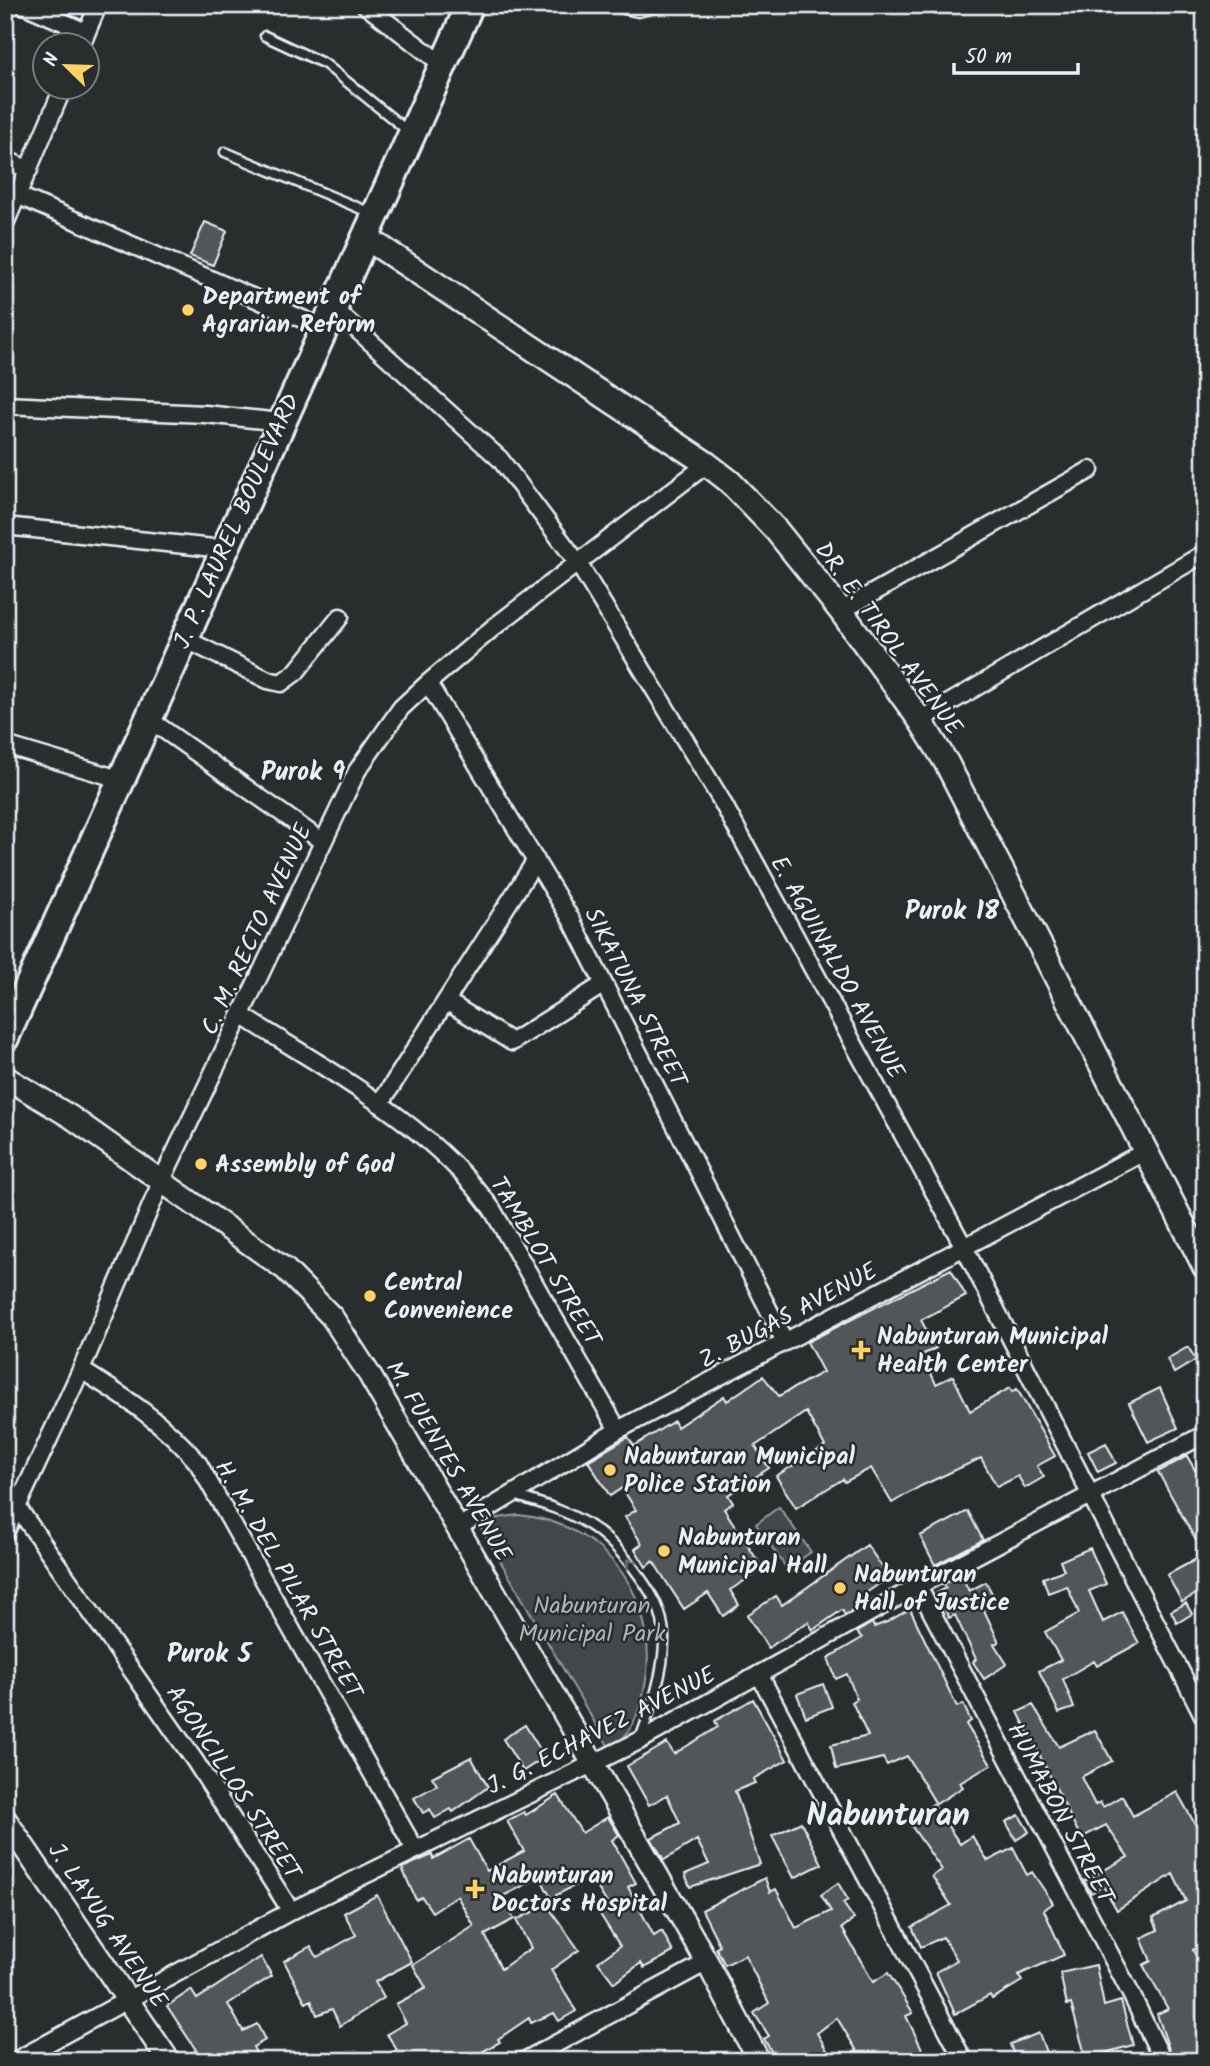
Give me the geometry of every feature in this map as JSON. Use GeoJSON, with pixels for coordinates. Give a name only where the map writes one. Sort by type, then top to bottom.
{"type":"FeatureCollection","features":[{"type":"Feature","properties":{"kind":"main road","name":"J. P. LAUREL BOULEVARD"},"geometry":{"type":"LineString","coordinates":[[5,1038],[119,779],[470,5]]}},
{"type":"Feature","properties":{"kind":"main road","name":"DR. E. TIROL AVENUE"},"geometry":{"type":"LineString","coordinates":[[370,226],[707,464],[746,498],[841,611],[920,720],[946,762],[1203,1261]]}},
{"type":"Feature","properties":{"kind":"street"},"geometry":{"type":"LineString","coordinates":[[24,5],[71,32]]}},
{"type":"Feature","properties":{"kind":"street"},"geometry":{"type":"LineString","coordinates":[[86,32],[98,5]]}},
{"type":"Feature","properties":{"kind":"street"},"geometry":{"type":"LineString","coordinates":[[365,5],[443,65]]}},
{"type":"Feature","properties":{"kind":"street"},"geometry":{"type":"LineString","coordinates":[[5,224],[57,102]]}},
{"type":"Feature","properties":{"kind":"street"},"geometry":{"type":"LineString","coordinates":[[5,159],[29,170]]}},
{"type":"Feature","properties":{"kind":"street","name":"E. AGUINALDO AVENUE"},"geometry":{"type":"LineString","coordinates":[[19,196],[328,318],[500,459],[578,563],[720,798],[965,1249],[1205,1718]]}},
{"type":"Feature","properties":{"kind":"street"},"geometry":{"type":"LineString","coordinates":[[5,405],[205,414],[281,422]]}},
{"type":"Feature","properties":{"kind":"street","name":"C. M. RECTO AVENUE"},"geometry":{"type":"LineString","coordinates":[[5,1533],[81,1370],[162,1180],[356,771],[401,708],[428,683],[494,627],[707,464]]}},
{"type":"Feature","properties":{"kind":"street"},"geometry":{"type":"LineString","coordinates":[[841,611],[1090,470]]}},
{"type":"Feature","properties":{"kind":"street"},"geometry":{"type":"LineString","coordinates":[[5,526],[223,549]]}},
{"type":"Feature","properties":{"kind":"street"},"geometry":{"type":"LineString","coordinates":[[920,720],[1205,554]]}},
{"type":"Feature","properties":{"kind":"street"},"geometry":{"type":"LineString","coordinates":[[183,638],[268,680],[281,683],[296,672],[340,617]]}},
{"type":"Feature","properties":{"kind":"street","name":"SIKATUNA STREET"},"geometry":{"type":"LineString","coordinates":[[428,683],[536,860],[604,984],[785,1342]]}},
{"type":"Feature","properties":{"kind":"street"},"geometry":{"type":"LineString","coordinates":[[147,718],[323,842]]}},
{"type":"Feature","properties":{"kind":"street"},"geometry":{"type":"LineString","coordinates":[[5,745],[119,779]]}},
{"type":"Feature","properties":{"kind":"street"},"geometry":{"type":"LineString","coordinates":[[380,1104],[536,860]]}},
{"type":"Feature","properties":{"kind":"street"},"geometry":{"type":"LineString","coordinates":[[446,1001],[512,1042],[604,984]]}},
{"type":"Feature","properties":{"kind":"street","name":"TAMBLOT STREET"},"geometry":{"type":"LineString","coordinates":[[241,1015],[380,1104],[446,1154],[484,1199],[618,1430]]}},
{"type":"Feature","properties":{"kind":"street","name":"M. FUENTES AVENUE"},"geometry":{"type":"LineString","coordinates":[[5,1077],[41,1098],[162,1180],[285,1269],[332,1317],[707,1962],[759,2061]]}},
{"type":"Feature","properties":{"kind":"street","name":"Z. BUGAS AVENUE"},"geometry":{"type":"LineString","coordinates":[[457,1528],[618,1430],[1146,1152]]}},
{"type":"Feature","properties":{"kind":"street","name":"H. M. DEL PILAR STREET"},"geometry":{"type":"LineString","coordinates":[[81,1370],[142,1409],[181,1443],[198,1463],[414,1848]]}},
{"type":"Feature","properties":{"kind":"street","name":"J. G. ECHAVEZ AVENUE"},"geometry":{"type":"LineString","coordinates":[[15,2061],[291,1911],[414,1848],[639,1741],[918,1586],[1205,1434]]}},
{"type":"Feature","properties":{"kind":"street","name":"AGONCILLOS STREET"},"geometry":{"type":"LineString","coordinates":[[18,1508],[195,1761],[291,1911]]}},
{"type":"Feature","properties":{"kind":"street","name":"HUMABON STREET"},"geometry":{"type":"LineString","coordinates":[[918,1586],[1132,1996],[1163,2061]]}},
{"type":"Feature","properties":{"kind":"street"},"geometry":{"type":"LineString","coordinates":[[758,1674],[964,2061]]}},
{"type":"Feature","properties":{"kind":"street","name":"J. LAYUG AVENUE"},"geometry":{"type":"LineString","coordinates":[[5,1819],[169,2061]]}},
{"type":"Feature","properties":{"kind":"street"},"geometry":{"type":"LineString","coordinates":[[524,2061],[707,1962]]}},
{"type":"Feature","properties":{"kind":"lane"},"geometry":{"type":"LineString","coordinates":[[605,5],[638,12],[668,5]]}},
{"type":"Feature","properties":{"kind":"lane"},"geometry":{"type":"LineString","coordinates":[[265,36],[325,64],[412,134]]}},
{"type":"Feature","properties":{"kind":"lane"},"geometry":{"type":"LineString","coordinates":[[225,152],[370,226]]}},
{"type":"Feature","properties":{"kind":"lane"},"geometry":{"type":"LineString","coordinates":[[513,1494],[550,1506],[597,1528],[622,1551],[654,1598],[662,1616],[663,1656],[653,1702],[639,1741]]}},
{"type":"Feature","properties":{"kind":"green space"},"geometry":{"type":"Polygon","coordinates":[[[779,1507],[811,1552],[787,1569],[756,1524],[779,1507]]]}},
{"type":"Feature","properties":{"kind":"green space","name":"Nabunturan Municipal Park"},"geometry":{"type":"Polygon","coordinates":[[[518,1515],[550,1521],[579,1534],[603,1551],[622,1573],[636,1599],[645,1628],[648,1658],[644,1691],[637,1716],[629,1731],[610,1749],[481,1528],[498,1518],[518,1515]]]}},
{"type":"Feature","properties":{"kind":"building"},"geometry":{"type":"Polygon","coordinates":[[[205,222],[227,231],[213,265],[190,256],[205,222]]]}},
{"type":"Feature","properties":{"kind":"building"},"geometry":{"type":"Polygon","coordinates":[[[951,1269],[966,1296],[921,1320],[936,1348],[922,1355],[936,1384],[953,1376],[970,1411],[1010,1388],[1012,1392],[1017,1389],[1055,1456],[1037,1466],[1044,1477],[1025,1488],[1018,1476],[997,1487],[981,1458],[892,1503],[871,1468],[845,1482],[843,1479],[796,1508],[776,1476],[825,1446],[806,1412],[755,1446],[769,1468],[728,1495],[733,1503],[724,1509],[763,1569],[730,1590],[739,1605],[723,1616],[708,1593],[684,1609],[653,1561],[646,1567],[635,1549],[642,1544],[625,1517],[636,1510],[622,1488],[610,1496],[588,1461],[628,1437],[634,1446],[674,1421],[677,1427],[724,1396],[727,1401],[763,1376],[779,1396],[823,1372],[807,1342],[951,1269]]]}},
{"type":"Feature","properties":{"kind":"building"},"geometry":{"type":"Polygon","coordinates":[[[1188,1347],[1196,1360],[1174,1373],[1167,1359],[1188,1347]]]}},
{"type":"Feature","properties":{"kind":"building"},"geometry":{"type":"Polygon","coordinates":[[[1160,1388],[1178,1428],[1148,1442],[1129,1403],[1160,1388]]]}},
{"type":"Feature","properties":{"kind":"building"},"geometry":{"type":"Polygon","coordinates":[[[1106,1443],[1116,1463],[1098,1472],[1088,1452],[1106,1443]]]}},
{"type":"Feature","properties":{"kind":"building"},"geometry":{"type":"Polygon","coordinates":[[[1187,1456],[1198,1475],[1205,1470],[1205,1589],[1182,1602],[1167,1575],[1204,1555],[1158,1472],[1187,1456]]]}},
{"type":"Feature","properties":{"kind":"building"},"geometry":{"type":"Polygon","coordinates":[[[968,1511],[983,1540],[935,1565],[920,1536],[968,1511]]]}},
{"type":"Feature","properties":{"kind":"building","name":"Nabunturan Hall of Justice"},"geometry":{"type":"Polygon","coordinates":[[[867,1545],[889,1577],[856,1600],[860,1606],[845,1615],[842,1610],[813,1630],[808,1622],[768,1648],[747,1615],[776,1596],[782,1605],[867,1545]]]}},
{"type":"Feature","properties":{"kind":"building"},"geometry":{"type":"Polygon","coordinates":[[[1090,1548],[1106,1584],[1089,1591],[1103,1622],[1122,1612],[1139,1643],[1097,1666],[1094,1661],[1063,1679],[1074,1708],[1059,1713],[1039,1671],[1061,1660],[1045,1632],[1079,1613],[1067,1586],[1048,1593],[1043,1578],[1064,1570],[1060,1561],[1090,1548]]]}},
{"type":"Feature","properties":{"kind":"building"},"geometry":{"type":"Polygon","coordinates":[[[961,1575],[969,1591],[986,1582],[995,1599],[982,1606],[999,1642],[994,1644],[1007,1664],[984,1679],[973,1662],[976,1659],[955,1615],[949,1618],[937,1593],[946,1588],[944,1584],[961,1575]]]}},
{"type":"Feature","properties":{"kind":"building"},"geometry":{"type":"Polygon","coordinates":[[[1186,1603],[1192,1614],[1177,1623],[1171,1611],[1186,1603]]]}},
{"type":"Feature","properties":{"kind":"building"},"geometry":{"type":"Polygon","coordinates":[[[910,1609],[957,1707],[963,1704],[971,1721],[966,1724],[991,1765],[960,1783],[963,1787],[936,1804],[907,1756],[887,1765],[883,1758],[836,1769],[831,1745],[868,1736],[852,1702],[857,1699],[847,1674],[836,1679],[828,1658],[862,1638],[857,1632],[872,1623],[874,1627],[910,1609]]]}},
{"type":"Feature","properties":{"kind":"building"},"geometry":{"type":"Polygon","coordinates":[[[823,1684],[832,1707],[806,1717],[797,1694],[823,1684]]]}},
{"type":"Feature","properties":{"kind":"building"},"geometry":{"type":"Polygon","coordinates":[[[753,1699],[787,1760],[753,1779],[755,1783],[735,1791],[760,1864],[690,1887],[685,1874],[709,1864],[697,1840],[664,1860],[651,1838],[680,1823],[667,1795],[649,1805],[627,1766],[667,1743],[674,1754],[718,1727],[715,1721],[753,1699]]]}},
{"type":"Feature","properties":{"kind":"building"},"geometry":{"type":"Polygon","coordinates":[[[1033,1705],[1059,1747],[1095,1730],[1112,1761],[1081,1777],[1095,1805],[1100,1802],[1103,1807],[1122,1796],[1133,1816],[1177,1792],[1200,1833],[1205,1830],[1205,1943],[1193,1950],[1205,1974],[1205,2061],[1173,2061],[1157,2014],[1168,2009],[1143,1965],[1151,1961],[1141,1938],[1158,1930],[1153,1918],[1186,1901],[1173,1874],[1117,1910],[1103,1886],[1091,1893],[1084,1881],[1128,1857],[1106,1825],[1081,1838],[1018,1712],[1033,1705]]]}},
{"type":"Feature","properties":{"kind":"building"},"geometry":{"type":"Polygon","coordinates":[[[525,1725],[545,1757],[523,1771],[503,1739],[525,1725]]]}},
{"type":"Feature","properties":{"kind":"building"},"geometry":{"type":"Polygon","coordinates":[[[471,1757],[488,1787],[453,1812],[451,1809],[435,1818],[430,1809],[423,1813],[414,1798],[437,1785],[432,1777],[471,1757]]]}},
{"type":"Feature","properties":{"kind":"building"},"geometry":{"type":"Polygon","coordinates":[[[558,1795],[582,1833],[608,1817],[619,1835],[612,1840],[636,1883],[628,1887],[654,1936],[662,1931],[673,1952],[644,1968],[641,1963],[614,1983],[598,1962],[620,1946],[598,1911],[608,1905],[591,1877],[551,1898],[540,1877],[501,1897],[514,1919],[485,1935],[501,1969],[531,1948],[516,1920],[547,1905],[579,1950],[551,1970],[576,2011],[559,2021],[554,2013],[531,2023],[529,2018],[498,2039],[500,2042],[471,2058],[472,2061],[372,2061],[397,2050],[387,2034],[406,2023],[396,2004],[426,1988],[413,1965],[474,1926],[457,1896],[432,1912],[422,1897],[416,1900],[402,1868],[432,1855],[433,1859],[469,1839],[487,1871],[524,1851],[507,1821],[524,1812],[526,1815],[558,1795]]]}},
{"type":"Feature","properties":{"kind":"building"},"geometry":{"type":"Polygon","coordinates":[[[933,1804],[960,1844],[972,1836],[988,1861],[1013,1848],[1027,1875],[1032,1872],[1053,1903],[1044,1910],[1064,1955],[1018,1975],[1022,1981],[992,1999],[990,1995],[955,2014],[936,1972],[957,1960],[943,1937],[921,1947],[912,1927],[951,1905],[932,1876],[942,1870],[908,1821],[933,1804]]]}},
{"type":"Feature","properties":{"kind":"building"},"geometry":{"type":"Polygon","coordinates":[[[1019,1815],[1029,1832],[1016,1840],[1006,1822],[1019,1815]]]}},
{"type":"Feature","properties":{"kind":"building"},"geometry":{"type":"Polygon","coordinates":[[[801,1822],[822,1864],[794,1878],[772,1836],[801,1822]]]}},
{"type":"Feature","properties":{"kind":"building"},"geometry":{"type":"Polygon","coordinates":[[[765,1878],[770,1892],[776,1889],[796,1928],[831,1911],[821,1895],[838,1883],[848,1900],[843,1903],[854,1919],[842,1928],[873,1982],[888,1973],[901,1993],[913,2013],[906,2016],[928,2061],[863,2061],[837,2018],[817,2033],[833,2061],[788,2061],[782,2052],[774,2056],[764,2039],[769,2036],[754,2013],[769,2003],[745,1955],[725,1965],[716,1948],[720,1946],[702,1910],[765,1878]]]}},
{"type":"Feature","properties":{"kind":"building"},"geometry":{"type":"Polygon","coordinates":[[[377,1895],[412,1962],[375,1982],[384,1998],[340,2026],[332,2009],[317,2015],[311,2000],[306,2003],[284,1961],[311,1946],[317,1957],[356,1935],[344,1913],[377,1895]]]}},
{"type":"Feature","properties":{"kind":"building"},"geometry":{"type":"Polygon","coordinates":[[[261,1957],[272,1976],[228,2004],[243,2031],[257,2024],[265,2040],[253,2047],[260,2061],[182,2061],[196,2050],[167,2006],[191,1990],[197,1999],[261,1957]]]}},
{"type":"Feature","properties":{"kind":"building"},"geometry":{"type":"Polygon","coordinates":[[[1096,1965],[1104,2006],[1121,2001],[1133,2045],[1086,2058],[1071,2004],[1067,2005],[1060,1973],[1096,1965]]]}},
{"type":"Feature","properties":{"kind":"building"},"geometry":{"type":"Polygon","coordinates":[[[1039,2033],[1049,2061],[1016,2061],[1010,2044],[1039,2033]]]}},
{"type":"Feature","properties":{"kind":"place","name":"Department of Agrarian Reform"},"geometry":{"type":"Point","coordinates":[188,310]}},
{"type":"Feature","properties":{"kind":"place","name":"Assembly of God"},"geometry":{"type":"Point","coordinates":[201,1164]}},
{"type":"Feature","properties":{"kind":"place","name":"Central Convenience"},"geometry":{"type":"Point","coordinates":[370,1296]}},
{"type":"Feature","properties":{"kind":"place","name":"Nabunturan Municipal Health Center"},"geometry":{"type":"Point","coordinates":[861,1350]}},
{"type":"Feature","properties":{"kind":"place","name":"Nabunturan Municipal Police Station"},"geometry":{"type":"Point","coordinates":[610,1470]}},
{"type":"Feature","properties":{"kind":"place","name":"Nabunturan Municipal Hall"},"geometry":{"type":"Point","coordinates":[664,1551]}},
{"type":"Feature","properties":{"kind":"place","name":"Nabunturan Hall of Justice"},"geometry":{"type":"Point","coordinates":[840,1588]}},
{"type":"Feature","properties":{"kind":"place","name":"Nabunturan Doctors Hospital"},"geometry":{"type":"Point","coordinates":[475,1889]}},
{"type":"Feature","properties":{"kind":"district","name":"Purok 9"},"geometry":{"type":"Point","coordinates":[303,771]}},
{"type":"Feature","properties":{"kind":"district","name":"Purok 18"},"geometry":{"type":"Point","coordinates":[952,910]}},
{"type":"Feature","properties":{"kind":"district","name":"Purok 5"},"geometry":{"type":"Point","coordinates":[209,1653]}},
{"type":"Feature","properties":{"kind":"district","name":"Nabunturan"},"geometry":{"type":"Point","coordinates":[888,1814]}}]}
